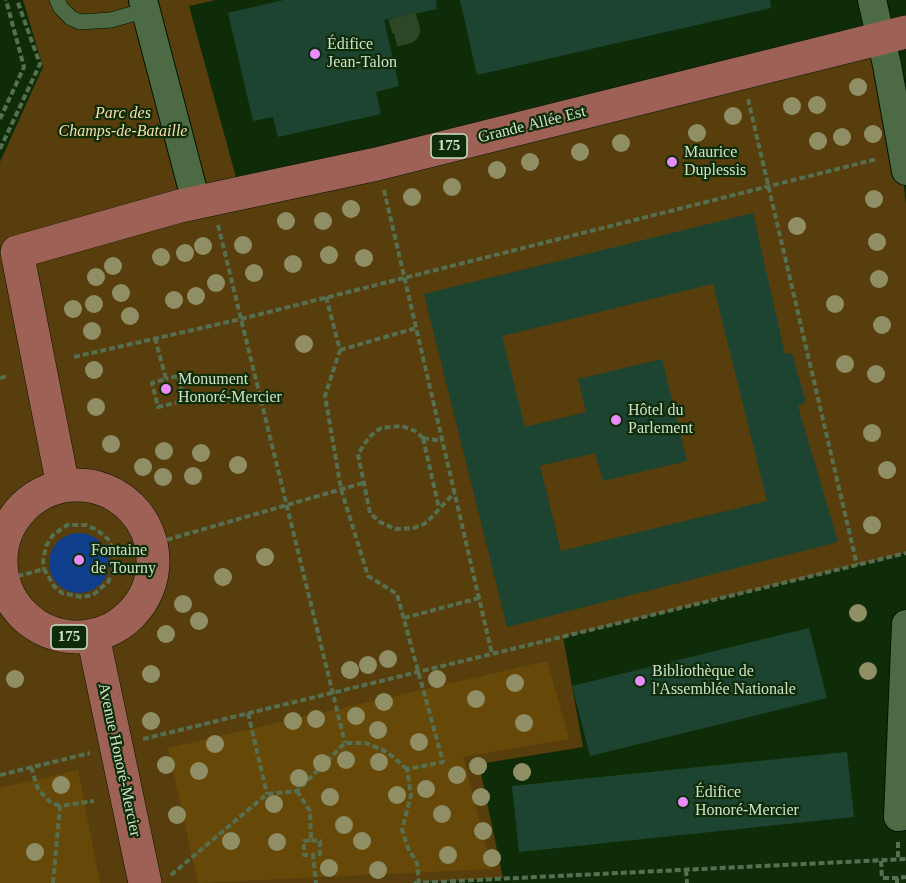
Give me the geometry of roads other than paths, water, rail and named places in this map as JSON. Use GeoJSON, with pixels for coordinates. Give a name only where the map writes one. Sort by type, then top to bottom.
{"type":"FeatureCollection","features":[{"type":"Feature","properties":{"kind":"main road","name":"Grande Allée Est"},"geometry":{"type":"LineString","coordinates":[[9,254],[204,201],[377,164],[893,34]]}},
{"type":"Feature","properties":{"kind":"main road","name":"175"},"geometry":{"type":"LineString","coordinates":[[9,254],[63,486]]}},
{"type":"Feature","properties":{"kind":"main road","name":"175"},"geometry":{"type":"LineString","coordinates":[[63,486],[86,486],[109,492],[128,504],[143,522],[152,544],[153,568],[147,591],[135,612],[115,627],[93,636],[71,637],[50,632],[31,621],[16,606],[2,581],[1,561],[6,535],[19,512],[39,495],[63,486]]}},
{"type":"Feature","properties":{"kind":"main road","name":"Avenue Honoré-Mercier"},"geometry":{"type":"LineString","coordinates":[[93,636],[115,746],[157,880]]}},
{"type":"Feature","properties":{"kind":"street"},"geometry":{"type":"LineString","coordinates":[[872,0],[893,34],[906,171]]}},
{"type":"Feature","properties":{"kind":"street"},"geometry":{"type":"LineString","coordinates":[[144,5],[204,201]]}},
{"type":"Feature","properties":{"kind":"street"},"geometry":{"type":"LineString","coordinates":[[902,817],[906,624]]}},
{"type":"Feature","properties":{"kind":"lane"},"geometry":{"type":"LineString","coordinates":[[57,0],[71,18],[80,22],[92,23],[111,20],[144,5]]}},
{"type":"Feature","properties":{"kind":"water","name":"Fontaine de Tourny"},"geometry":{"type":"Polygon","coordinates":[[[79,533],[96,538],[104,546],[109,563],[104,580],[96,588],[79,593],[62,588],[54,580],[49,563],[54,546],[62,538],[79,533]]]}},
{"type":"Feature","properties":{"kind":"tunnel"},"geometry":{"type":"LineString","coordinates":[[394,33],[406,30],[402,16]]}},
{"type":"Feature","properties":{"kind":"place","name":"Édifice Jean-Talon"},"geometry":{"type":"Point","coordinates":[315,54]}},
{"type":"Feature","properties":{"kind":"place","name":"Maurice Duplessis"},"geometry":{"type":"Point","coordinates":[672,162]}},
{"type":"Feature","properties":{"kind":"place","name":"Monument Honoré-Mercier"},"geometry":{"type":"Point","coordinates":[166,389]}},
{"type":"Feature","properties":{"kind":"place","name":"Hôtel du Parlement"},"geometry":{"type":"Point","coordinates":[616,420]}},
{"type":"Feature","properties":{"kind":"place","name":"Fontaine de Tourny"},"geometry":{"type":"Point","coordinates":[79,560]}},
{"type":"Feature","properties":{"kind":"place","name":"Bibliothèque de l'Assemblée Nationale"},"geometry":{"type":"Point","coordinates":[640,681]}},
{"type":"Feature","properties":{"kind":"place","name":"Édifice Honoré-Mercier"},"geometry":{"type":"Point","coordinates":[683,802]}},
{"type":"Feature","properties":{"kind":"park label","name":"Parc des Champs-de-Bataille"},"geometry":{"type":"Point","coordinates":[123,123]}}]}
